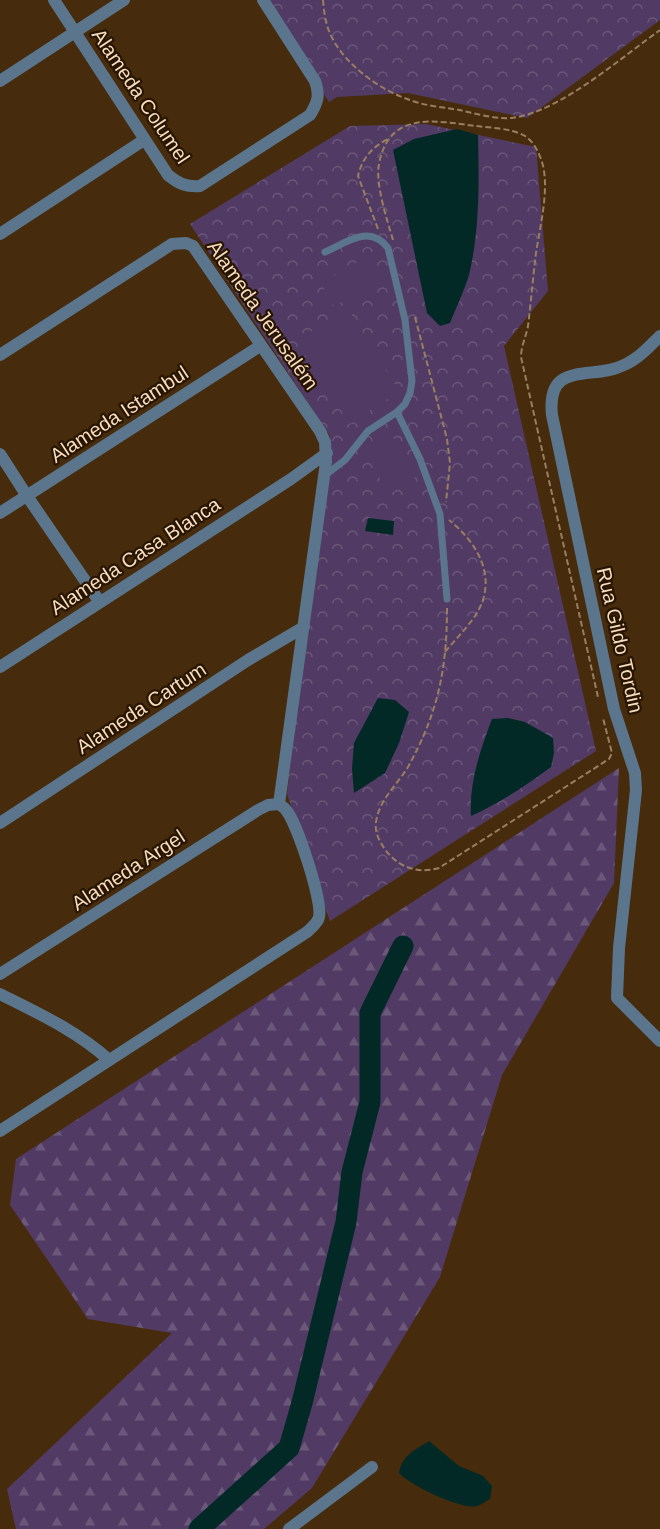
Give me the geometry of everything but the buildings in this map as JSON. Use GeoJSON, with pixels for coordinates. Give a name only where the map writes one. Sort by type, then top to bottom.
{"type":"FeatureCollection","features":[{"type":"Feature","properties":{"kind":"street","name":"Alameda Columel"},"geometry":{"type":"LineString","coordinates":[[54,0],[168,175],[188,187],[200,186],[310,115],[317,104],[319,93],[315,81],[262,0]]}},
{"type":"Feature","properties":{"kind":"street"},"geometry":{"type":"LineString","coordinates":[[0,81],[124,0]]}},
{"type":"Feature","properties":{"kind":"street"},"geometry":{"type":"LineString","coordinates":[[0,234],[144,140]]}},
{"type":"Feature","properties":{"kind":"street","name":"Alameda Jerusalém"},"geometry":{"type":"LineString","coordinates":[[0,355],[172,244],[186,243],[193,246],[320,431],[327,453],[279,804]]}},
{"type":"Feature","properties":{"kind":"street","name":"Rua Gildo Tordin"},"geometry":{"type":"LineString","coordinates":[[660,336],[640,355],[622,367],[576,374],[563,380],[554,389],[550,400],[614,709],[635,773],[636,790],[619,948],[617,998],[660,1041]]}},
{"type":"Feature","properties":{"kind":"street","name":"Alameda Istambul"},"geometry":{"type":"LineString","coordinates":[[0,513],[260,346]]}},
{"type":"Feature","properties":{"kind":"street","name":"Alameda Casa Blanca"},"geometry":{"type":"LineString","coordinates":[[0,667],[291,479],[327,453]]}},
{"type":"Feature","properties":{"kind":"street"},"geometry":{"type":"LineString","coordinates":[[0,454],[99,601]]}},
{"type":"Feature","properties":{"kind":"street","name":"Alameda Cartum"},"geometry":{"type":"LineString","coordinates":[[0,823],[248,660],[304,627]]}},
{"type":"Feature","properties":{"kind":"street"},"geometry":{"type":"LineString","coordinates":[[0,1131],[308,932],[319,920],[320,907],[303,848],[295,825],[286,810],[279,804]]}},
{"type":"Feature","properties":{"kind":"street","name":"Alameda Argel"},"geometry":{"type":"LineString","coordinates":[[0,974],[258,810],[268,805],[279,804]]}},
{"type":"Feature","properties":{"kind":"street"},"geometry":{"type":"LineString","coordinates":[[0,994],[90,1042],[109,1060]]}},
{"type":"Feature","properties":{"kind":"street"},"geometry":{"type":"LineString","coordinates":[[289,1529],[372,1467]]}},
{"type":"Feature","properties":{"kind":"lane"},"geometry":{"type":"LineString","coordinates":[[324,478],[345,460],[368,431],[405,404],[412,381],[405,320],[388,248],[382,239],[364,235],[325,252]]}},
{"type":"Feature","properties":{"kind":"lane"},"geometry":{"type":"LineString","coordinates":[[397,412],[420,459],[440,514],[447,599]]}},
{"type":"Feature","properties":{"kind":"path"},"geometry":{"type":"LineString","coordinates":[[323,0],[329,31],[338,47],[368,78],[387,91],[411,101],[502,119],[520,117],[545,109],[566,98],[660,30]]}},
{"type":"Feature","properties":{"kind":"path"},"geometry":{"type":"LineString","coordinates":[[382,239],[358,176],[364,158],[402,128],[416,122],[437,121],[492,128],[524,136],[534,144],[542,161],[545,185],[528,328],[521,357],[598,698]]}},
{"type":"Feature","properties":{"kind":"path"},"geometry":{"type":"LineString","coordinates":[[390,138],[379,162],[378,171],[385,211],[394,243]]}},
{"type":"Feature","properties":{"kind":"path"},"geometry":{"type":"LineString","coordinates":[[412,308],[447,440],[450,462],[446,503],[440,514],[470,540],[480,555],[487,581],[484,600],[479,609],[445,652]]}},
{"type":"Feature","properties":{"kind":"path"},"geometry":{"type":"LineString","coordinates":[[447,599],[445,652],[440,692],[434,713],[408,766],[384,799],[376,822],[375,831],[386,851],[405,867],[420,871],[439,868],[609,759],[612,753],[601,709]]}},
{"type":"Feature","properties":{"kind":"green space"},"geometry":{"type":"Polygon","coordinates":[[[263,0],[660,0],[660,20],[527,118],[408,93],[337,97],[329,102],[263,0]]]}},
{"type":"Feature","properties":{"kind":"green space"},"geometry":{"type":"Polygon","coordinates":[[[426,124],[536,147],[548,291],[504,346],[596,751],[330,921],[287,794],[330,436],[190,224],[350,126],[426,124]]]}},
{"type":"Feature","properties":{"kind":"green space"},"geometry":{"type":"Polygon","coordinates":[[[366,257],[379,280],[334,306],[321,283],[366,257]]]}},
{"type":"Feature","properties":{"kind":"green space"},"geometry":{"type":"Polygon","coordinates":[[[348,309],[399,391],[350,424],[296,341],[348,309]]]}},
{"type":"Feature","properties":{"kind":"green space"},"geometry":{"type":"Polygon","coordinates":[[[390,433],[417,476],[390,494],[363,451],[390,433]]]}},
{"type":"Feature","properties":{"kind":"green space"},"geometry":{"type":"Polygon","coordinates":[[[619,768],[614,883],[502,1075],[440,1277],[312,1488],[264,1529],[16,1529],[7,1489],[172,1333],[88,1319],[10,1205],[16,1159],[619,768]]]}},
{"type":"Feature","properties":{"kind":"water"},"geometry":{"type":"Polygon","coordinates":[[[457,129],[478,135],[477,223],[473,258],[467,281],[450,323],[440,326],[427,313],[393,150],[414,139],[457,129]]]}},
{"type":"Feature","properties":{"kind":"water"},"geometry":{"type":"Polygon","coordinates":[[[368,518],[394,521],[393,535],[365,531],[368,518]]]}},
{"type":"Feature","properties":{"kind":"water"},"geometry":{"type":"Polygon","coordinates":[[[378,698],[395,700],[409,712],[399,743],[385,773],[354,793],[352,769],[354,743],[378,698]]]}},
{"type":"Feature","properties":{"kind":"water"},"geometry":{"type":"Polygon","coordinates":[[[508,718],[525,722],[553,738],[554,753],[551,767],[512,794],[471,816],[474,779],[492,719],[508,718]]]}},
{"type":"Feature","properties":{"kind":"water"},"geometry":{"type":"Polygon","coordinates":[[[429,1441],[459,1466],[483,1476],[492,1486],[490,1499],[477,1506],[460,1504],[424,1490],[399,1473],[406,1457],[429,1441]]]}},
{"type":"Feature","properties":{"kind":"waterway"},"geometry":{"type":"LineString","coordinates":[[199,1529],[289,1448],[346,1222],[352,1172],[370,1102],[370,1013],[403,946]]}}]}
